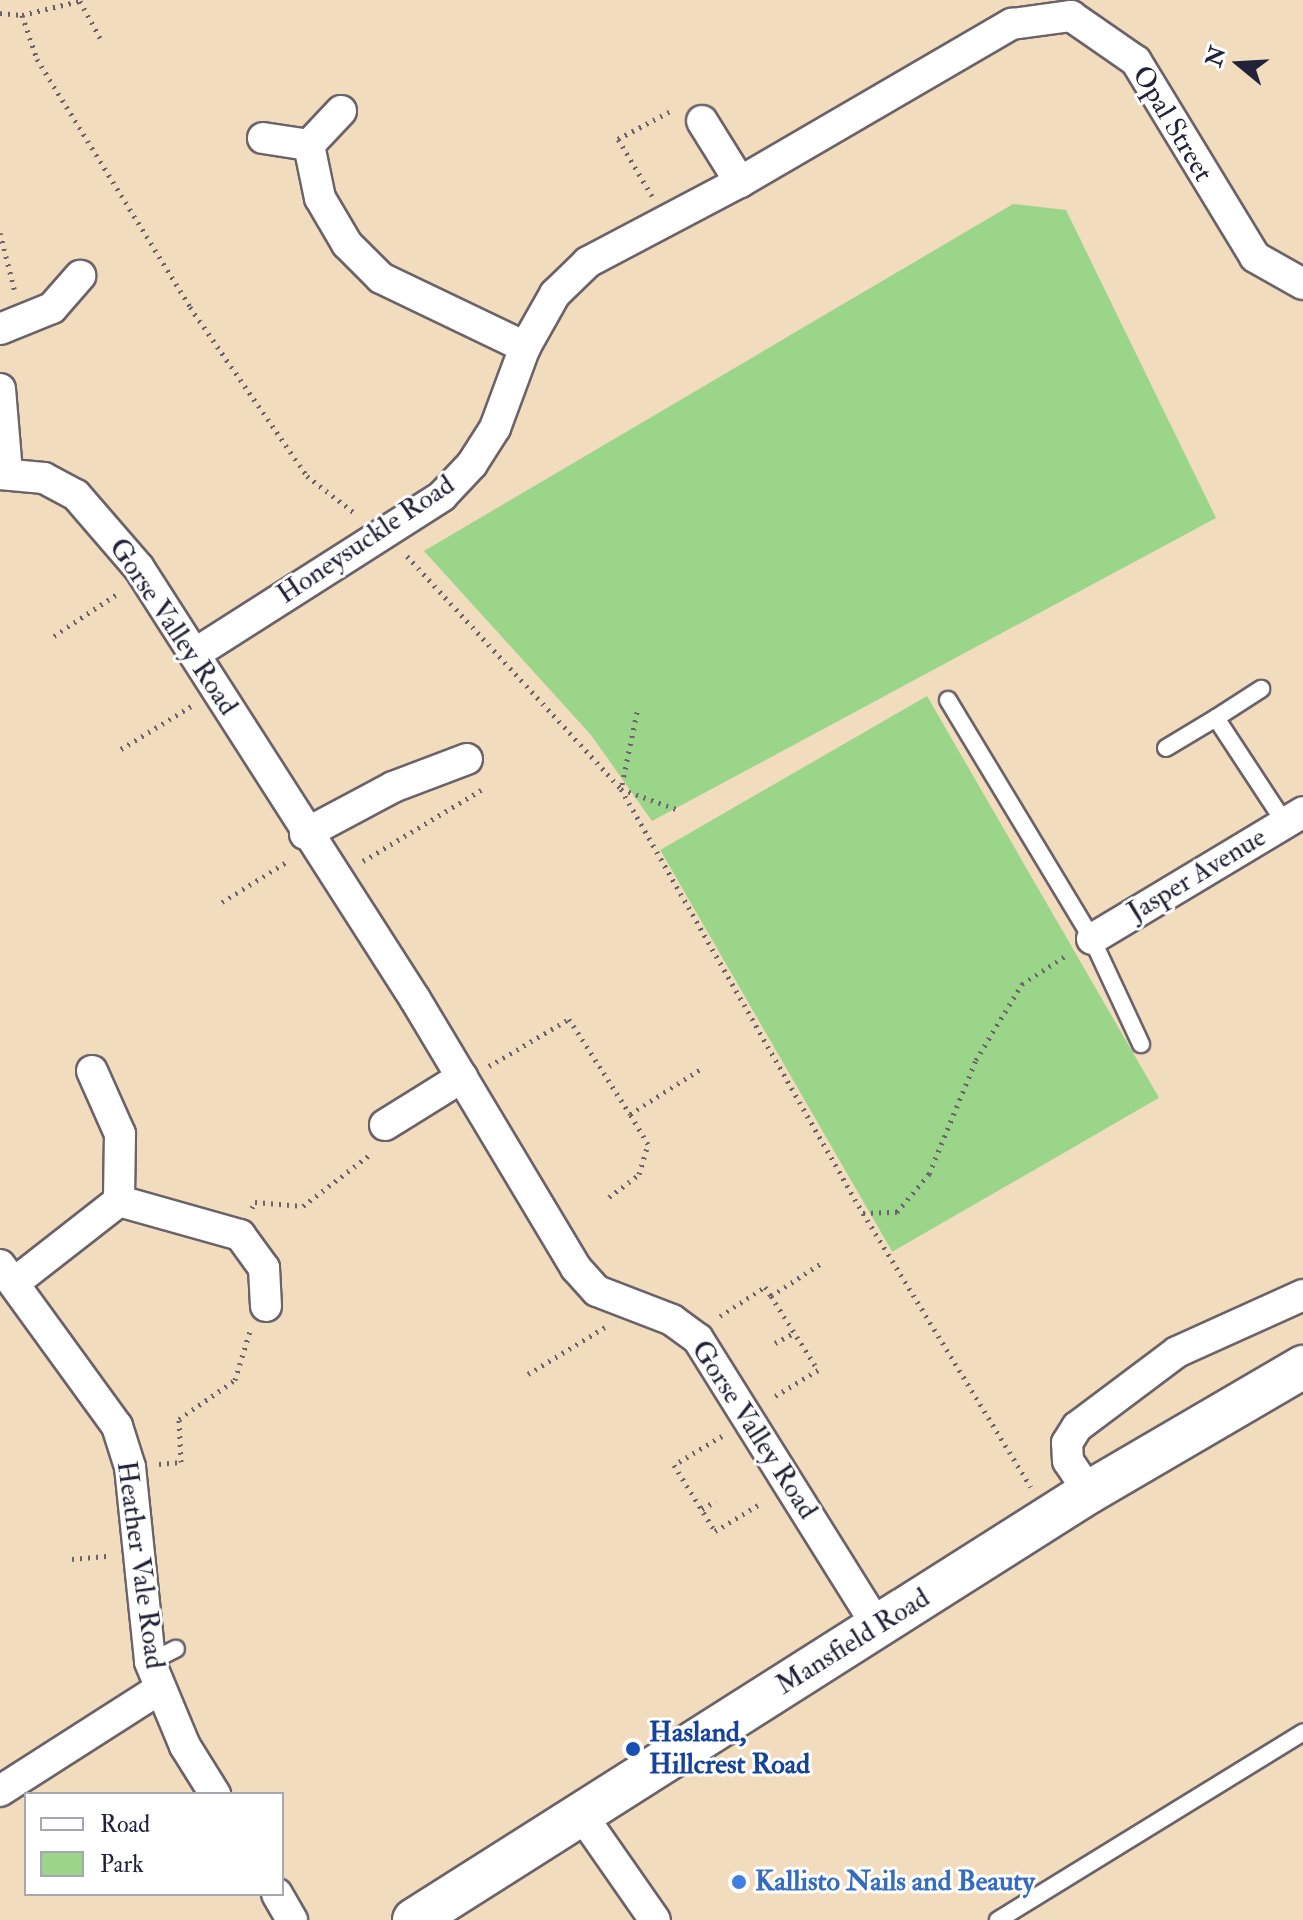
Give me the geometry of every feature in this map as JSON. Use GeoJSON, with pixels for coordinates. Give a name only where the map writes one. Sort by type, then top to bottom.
{"type":"FeatureCollection","features":[{"type":"Feature","properties":{"kind":"main road","name":"Mansfield Road"},"geometry":{"type":"LineString","coordinates":[[414,1920],[1089,1492],[1303,1367]]}},
{"type":"Feature","properties":{"kind":"street","name":"Opal Street"},"geometry":{"type":"LineString","coordinates":[[928,72],[1012,24],[1071,16],[1136,61],[1255,257],[1303,284]]}},
{"type":"Feature","properties":{"kind":"street","name":"Honeysuckle Road"},"geometry":{"type":"LineString","coordinates":[[196,653],[442,496],[472,464],[495,428],[525,347],[555,294],[588,262],[740,182],[928,72]]}},
{"type":"Feature","properties":{"kind":"street"},"geometry":{"type":"LineString","coordinates":[[309,145],[341,111]]}},
{"type":"Feature","properties":{"kind":"street"},"geometry":{"type":"LineString","coordinates":[[702,121],[740,182]]}},
{"type":"Feature","properties":{"kind":"street"},"geometry":{"type":"LineString","coordinates":[[263,138],[309,145]]}},
{"type":"Feature","properties":{"kind":"street"},"geometry":{"type":"LineString","coordinates":[[309,145],[320,198],[347,244],[381,278],[525,347]]}},
{"type":"Feature","properties":{"kind":"street"},"geometry":{"type":"LineString","coordinates":[[10,324],[52,308],[80,276]]}},
{"type":"Feature","properties":{"kind":"street"},"geometry":{"type":"LineString","coordinates":[[0,389],[3,473]]}},
{"type":"Feature","properties":{"kind":"street","name":"Gorse Valley Road"},"geometry":{"type":"LineString","coordinates":[[3,473],[44,478],[76,495],[144,575],[463,1079],[576,1268],[597,1291],[624,1305],[672,1320],[693,1335],[748,1416],[878,1627]]}},
{"type":"Feature","properties":{"kind":"street"},"geometry":{"type":"LineString","coordinates":[[309,840],[393,787],[467,759]]}},
{"type":"Feature","properties":{"kind":"street","name":"Jasper Avenue"},"geometry":{"type":"LineString","coordinates":[[1092,939],[1294,817]]}},
{"type":"Feature","properties":{"kind":"street"},"geometry":{"type":"LineString","coordinates":[[92,1071],[120,1134],[119,1201]]}},
{"type":"Feature","properties":{"kind":"street"},"geometry":{"type":"LineString","coordinates":[[385,1125],[463,1079]]}},
{"type":"Feature","properties":{"kind":"street"},"geometry":{"type":"LineString","coordinates":[[7,1274],[119,1201],[240,1235],[264,1268],[266,1306]]}},
{"type":"Feature","properties":{"kind":"street","name":"Heather Vale Road"},"geometry":{"type":"LineString","coordinates":[[7,1274],[117,1426],[130,1467],[162,1667],[214,1792]]}},
{"type":"Feature","properties":{"kind":"street"},"geometry":{"type":"LineString","coordinates":[[1089,1492],[1068,1461],[1067,1443],[1077,1427],[1177,1352],[1303,1295]]}},
{"type":"Feature","properties":{"kind":"street"},"geometry":{"type":"LineString","coordinates":[[0,1791],[162,1667]]}},
{"type":"Feature","properties":{"kind":"street"},"geometry":{"type":"LineString","coordinates":[[581,1814],[655,1920]]}},
{"type":"Feature","properties":{"kind":"street"},"geometry":{"type":"LineString","coordinates":[[278,1896],[292,1920]]}},
{"type":"Feature","properties":{"kind":"lane"},"geometry":{"type":"LineString","coordinates":[[1166,748],[1261,689]]}},
{"type":"Feature","properties":{"kind":"lane"},"geometry":{"type":"LineString","coordinates":[[948,700],[1092,939],[1141,1044]]}},
{"type":"Feature","properties":{"kind":"lane"},"geometry":{"type":"LineString","coordinates":[[1216,718],[1294,817]]}},
{"type":"Feature","properties":{"kind":"lane"},"geometry":{"type":"LineString","coordinates":[[998,1920],[1303,1732]]}},
{"type":"Feature","properties":{"kind":"path"},"geometry":{"type":"LineString","coordinates":[[0,13],[22,15],[82,0],[100,38]]}},
{"type":"Feature","properties":{"kind":"path"},"geometry":{"type":"LineString","coordinates":[[22,15],[37,59],[190,307],[307,476],[423,569],[621,789],[863,1213],[1049,1517]]}},
{"type":"Feature","properties":{"kind":"path"},"geometry":{"type":"LineString","coordinates":[[667,221],[618,139],[671,108],[675,116],[702,121]]}},
{"type":"Feature","properties":{"kind":"path"},"geometry":{"type":"LineString","coordinates":[[0,233],[10,324]]}},
{"type":"Feature","properties":{"kind":"path"},"geometry":{"type":"LineString","coordinates":[[54,636],[144,575]]}},
{"type":"Feature","properties":{"kind":"path"},"geometry":{"type":"LineString","coordinates":[[121,749],[217,690]]}},
{"type":"Feature","properties":{"kind":"path"},"geometry":{"type":"LineString","coordinates":[[621,789],[637,712]]}},
{"type":"Feature","properties":{"kind":"path"},"geometry":{"type":"LineString","coordinates":[[334,878],[486,787],[467,759]]}},
{"type":"Feature","properties":{"kind":"path"},"geometry":{"type":"LineString","coordinates":[[621,789],[676,809]]}},
{"type":"Feature","properties":{"kind":"path"},"geometry":{"type":"LineString","coordinates":[[222,902],[309,840]]}},
{"type":"Feature","properties":{"kind":"path"},"geometry":{"type":"LineString","coordinates":[[863,1213],[897,1212],[921,1184],[976,1060],[1022,984],[1092,939]]}},
{"type":"Feature","properties":{"kind":"path"},"geometry":{"type":"LineString","coordinates":[[463,1079],[569,1019],[648,1144],[639,1174],[609,1197]]}},
{"type":"Feature","properties":{"kind":"path"},"geometry":{"type":"LineString","coordinates":[[630,1114],[701,1069]]}},
{"type":"Feature","properties":{"kind":"path"},"geometry":{"type":"LineString","coordinates":[[240,1235],[255,1202],[303,1206],[344,1178],[369,1159],[385,1125]]}},
{"type":"Feature","properties":{"kind":"path"},"geometry":{"type":"LineString","coordinates":[[771,1296],[823,1262]]}},
{"type":"Feature","properties":{"kind":"path"},"geometry":{"type":"LineString","coordinates":[[693,1335],[765,1287],[818,1370],[674,1465],[715,1531],[790,1485]]}},
{"type":"Feature","properties":{"kind":"path"},"geometry":{"type":"LineString","coordinates":[[528,1374],[605,1327],[624,1305]]}},
{"type":"Feature","properties":{"kind":"path"},"geometry":{"type":"LineString","coordinates":[[130,1467],[181,1462],[179,1419],[235,1380],[245,1339],[266,1306]]}},
{"type":"Feature","properties":{"kind":"path"},"geometry":{"type":"LineString","coordinates":[[775,1343],[794,1333]]}},
{"type":"Feature","properties":{"kind":"path"},"geometry":{"type":"LineString","coordinates":[[702,1509],[716,1501]]}},
{"type":"Feature","properties":{"kind":"green space"},"geometry":{"type":"Polygon","coordinates":[[[1013,204],[1066,210],[1216,518],[652,821],[591,735],[424,551],[1013,204]]]}},
{"type":"Feature","properties":{"kind":"green space"},"geometry":{"type":"Polygon","coordinates":[[[927,696],[1159,1098],[892,1252],[660,850],[927,696]]]}},
{"type":"Feature","properties":{"kind":"place","name":"Hasland, Hillcrest Road"},"geometry":{"type":"Point","coordinates":[633,1749]}},
{"type":"Feature","properties":{"kind":"place","name":"Kallisto Nails and Beauty"},"geometry":{"type":"Point","coordinates":[739,1882]}}]}
